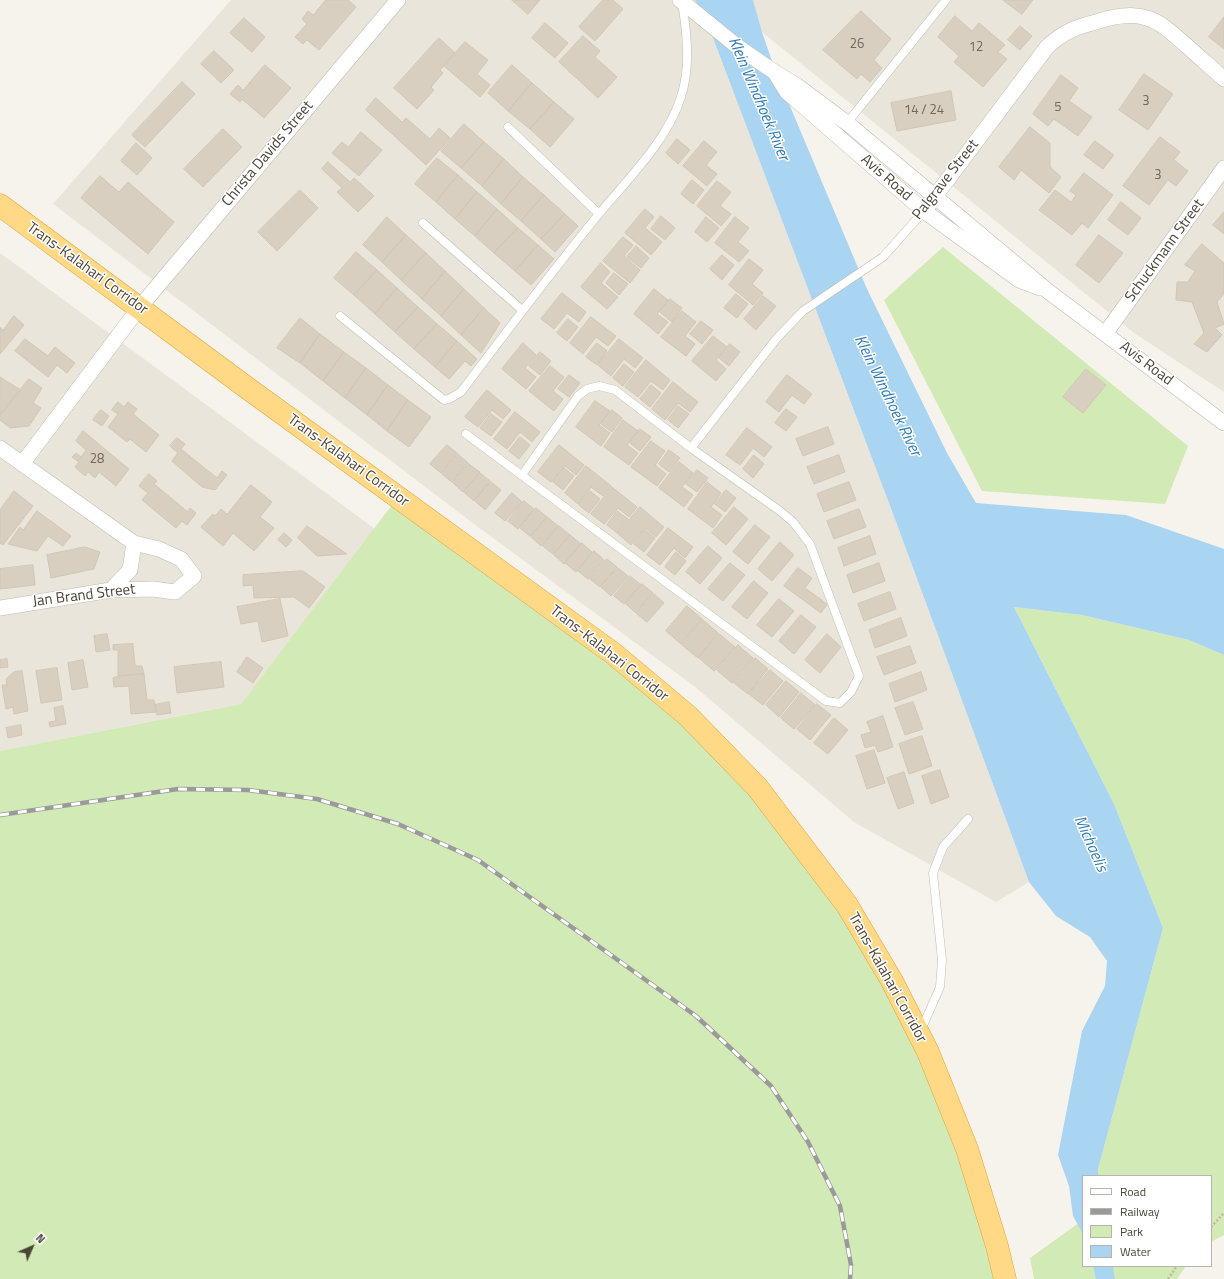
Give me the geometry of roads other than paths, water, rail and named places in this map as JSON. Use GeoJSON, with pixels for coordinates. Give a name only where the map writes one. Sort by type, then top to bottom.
{"type":"FeatureCollection","features":[{"type":"Feature","properties":{"kind":"highway","name":"Trans-Kalahari Corridor"},"geometry":{"type":"LineString","coordinates":[[0,205],[614,654],[688,716],[757,787],[847,905],[892,981],[928,1052],[967,1149],[997,1246],[1005,1279]]}},
{"type":"Feature","properties":{"kind":"street","name":"Christa Davids Street"},"geometry":{"type":"LineString","coordinates":[[139,308],[398,0]]}},
{"type":"Feature","properties":{"kind":"street","name":"Avis Road"},"geometry":{"type":"LineString","coordinates":[[681,1],[738,47],[796,85],[848,123],[1049,292],[1224,422]]}},
{"type":"Feature","properties":{"kind":"street","name":"Palgrave Street"},"geometry":{"type":"LineString","coordinates":[[924,211],[1047,46],[1058,37],[1080,26],[1107,19],[1127,16],[1147,18],[1165,27],[1224,79]]}},
{"type":"Feature","properties":{"kind":"street","name":"Avis Road"},"geometry":{"type":"LineString","coordinates":[[776,73],[787,92],[924,211],[1019,280],[1049,292]]}},
{"type":"Feature","properties":{"kind":"street","name":"Schuckmann Street"},"geometry":{"type":"LineString","coordinates":[[1105,334],[1224,168]]}},
{"type":"Feature","properties":{"kind":"street"},"geometry":{"type":"LineString","coordinates":[[22,464],[139,308]]}},
{"type":"Feature","properties":{"kind":"street","name":"Jan Brand Street"},"geometry":{"type":"LineString","coordinates":[[0,448],[134,543],[159,549],[181,559],[194,576],[175,592],[153,589],[111,590],[0,608]]}},
{"type":"Feature","properties":{"kind":"street"},"geometry":{"type":"LineString","coordinates":[[111,590],[130,570],[134,543]]}},
{"type":"Feature","properties":{"kind":"lane"},"geometry":{"type":"LineString","coordinates":[[848,123],[946,0]]}},
{"type":"Feature","properties":{"kind":"lane"},"geometry":{"type":"LineString","coordinates":[[340,316],[444,400],[449,399],[461,392],[522,310],[599,214],[634,174],[665,132],[676,112],[681,98],[688,63],[686,24],[681,1]]}},
{"type":"Feature","properties":{"kind":"lane"},"geometry":{"type":"LineString","coordinates":[[508,127],[599,214]]}},
{"type":"Feature","properties":{"kind":"lane","name":"Palgrave Street"},"geometry":{"type":"LineString","coordinates":[[691,448],[787,327],[803,311],[882,257],[924,211]]}},
{"type":"Feature","properties":{"kind":"lane"},"geometry":{"type":"LineString","coordinates":[[423,223],[522,310]]}},
{"type":"Feature","properties":{"kind":"lane"},"geometry":{"type":"LineString","coordinates":[[466,434],[826,701],[840,703],[851,692],[859,676],[810,544],[792,522],[780,511],[691,448],[615,390],[599,386],[587,389],[578,396],[522,475]]}},
{"type":"Feature","properties":{"kind":"lane"},"geometry":{"type":"LineString","coordinates":[[919,1035],[940,987],[942,960],[934,873],[943,847],[968,819]]}},
{"type":"Feature","properties":{"kind":"water","name":"Klein Windhoek River"},"geometry":{"type":"Polygon","coordinates":[[[695,0],[753,0],[776,73],[867,289],[947,453],[976,503],[1126,515],[1224,549],[1224,655],[1189,640],[1082,615],[1014,607],[1114,804],[1163,928],[1098,1169],[1098,1175],[1082,1175],[1082,1232],[1073,1216],[1069,1186],[1058,1155],[1082,1031],[1105,986],[1107,961],[1090,937],[1056,916],[1029,882],[892,511],[707,22],[695,0]]]}},
{"type":"Feature","properties":{"kind":"water"},"geometry":{"type":"Polygon","coordinates":[[[1093,1267],[1110,1267],[1112,1279],[1096,1279],[1093,1267]]]}},
{"type":"Feature","properties":{"kind":"waterway","name":"Michaelis"},"geometry":{"type":"LineString","coordinates":[[1110,1267],[1112,1279]]}},
{"type":"Feature","properties":{"kind":"railway"},"geometry":{"type":"LineString","coordinates":[[0,815],[178,789],[248,790],[317,799],[398,824],[478,860],[696,1016],[771,1086],[808,1142],[840,1206],[851,1265],[850,1279]]}}]}
